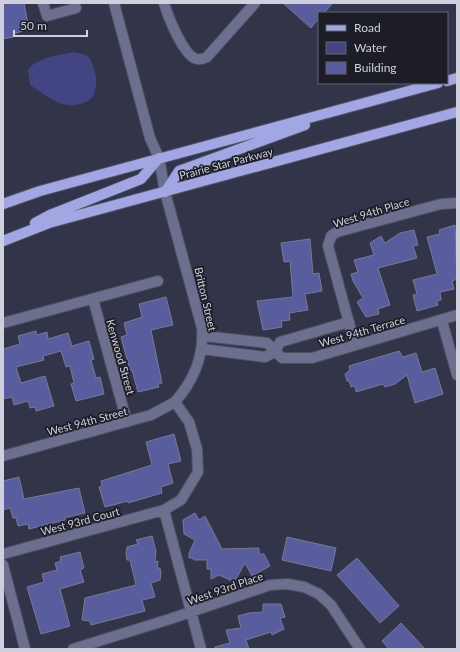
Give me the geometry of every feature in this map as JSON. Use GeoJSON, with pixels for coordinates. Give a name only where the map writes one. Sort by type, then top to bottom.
{"type":"FeatureCollection","features":[{"type":"Feature","properties":{"kind":"main road","name":"Prairie Star Parkway"},"geometry":{"type":"LineString","coordinates":[[3,204],[40,191],[434,84]]}},
{"type":"Feature","properties":{"kind":"main road"},"geometry":{"type":"LineString","coordinates":[[165,192],[179,171],[367,102]]}},
{"type":"Feature","properties":{"kind":"main road","name":"Prairie Star Parkway"},"geometry":{"type":"LineString","coordinates":[[3,241],[49,223],[457,112]]}},
{"type":"Feature","properties":{"kind":"main road"},"geometry":{"type":"LineString","coordinates":[[3,241],[50,215],[142,179],[159,158]]}},
{"type":"Feature","properties":{"kind":"street"},"geometry":{"type":"LineString","coordinates":[[43,3],[47,16],[76,8],[74,3]]}},
{"type":"Feature","properties":{"kind":"street","name":"Britton Street"},"geometry":{"type":"LineString","coordinates":[[114,3],[150,138],[159,158],[165,192],[197,305],[203,336],[198,366],[193,378],[175,402]]}},
{"type":"Feature","properties":{"kind":"street"},"geometry":{"type":"LineString","coordinates":[[164,3],[181,42],[188,52],[195,58],[199,59],[206,57],[255,3]]}},
{"type":"Feature","properties":{"kind":"street","name":"West 94th Place"},"geometry":{"type":"LineString","coordinates":[[355,345],[328,246],[331,236],[337,232],[441,204],[457,203]]}},
{"type":"Feature","properties":{"kind":"street"},"geometry":{"type":"LineString","coordinates":[[3,323],[158,282]]}},
{"type":"Feature","properties":{"kind":"street","name":"Kenwood Street"},"geometry":{"type":"LineString","coordinates":[[92,299],[127,422]]}},
{"type":"Feature","properties":{"kind":"street","name":"West 94th Terrace"},"geometry":{"type":"LineString","coordinates":[[203,336],[267,343],[282,358],[301,359],[312,358],[442,321],[457,315]]}},
{"type":"Feature","properties":{"kind":"street"},"geometry":{"type":"LineString","coordinates":[[442,321],[457,375]]}},
{"type":"Feature","properties":{"kind":"street","name":"West 94th Terrace"},"geometry":{"type":"LineString","coordinates":[[275,352],[280,342],[349,322]]}},
{"type":"Feature","properties":{"kind":"street"},"geometry":{"type":"LineString","coordinates":[[202,349],[265,357],[275,352]]}},
{"type":"Feature","properties":{"kind":"street"},"geometry":{"type":"LineString","coordinates":[[175,402],[189,422],[197,449],[198,472],[181,500],[164,510],[201,649]]}},
{"type":"Feature","properties":{"kind":"street","name":"West 94th Street"},"geometry":{"type":"LineString","coordinates":[[3,456],[151,415],[175,402]]}},
{"type":"Feature","properties":{"kind":"street","name":"West 93rd Court"},"geometry":{"type":"LineString","coordinates":[[3,554],[164,510]]}},
{"type":"Feature","properties":{"kind":"street"},"geometry":{"type":"LineString","coordinates":[[3,565],[25,649]]}},
{"type":"Feature","properties":{"kind":"street","name":"West 93rd Place"},"geometry":{"type":"LineString","coordinates":[[73,649],[270,585],[288,584],[304,587],[319,594],[331,605],[360,649]]}},
{"type":"Feature","properties":{"kind":"water"},"geometry":{"type":"Polygon","coordinates":[[[75,52],[88,56],[95,71],[96,83],[94,94],[91,99],[74,105],[67,105],[52,100],[30,85],[28,70],[37,62],[49,57],[75,52]]]}},
{"type":"Feature","properties":{"kind":"building"},"geometry":{"type":"Polygon","coordinates":[[[3,3],[24,3],[29,29],[13,34],[13,37],[3,39],[3,3]]]}},
{"type":"Feature","properties":{"kind":"building"},"geometry":{"type":"Polygon","coordinates":[[[283,3],[333,3],[325,12],[318,12],[318,19],[311,28],[283,3]]]}},
{"type":"Feature","properties":{"kind":"building"},"geometry":{"type":"Polygon","coordinates":[[[455,225],[457,279],[452,281],[454,289],[440,292],[441,300],[437,301],[438,305],[417,311],[413,295],[417,294],[413,280],[437,274],[427,237],[440,234],[439,230],[455,225]]]}},
{"type":"Feature","properties":{"kind":"building"},"geometry":{"type":"Polygon","coordinates":[[[414,230],[418,245],[413,246],[417,258],[378,268],[390,305],[378,309],[379,314],[366,317],[357,302],[363,298],[353,281],[351,274],[358,272],[354,260],[374,255],[370,243],[381,236],[385,243],[400,233],[414,230]]]}},
{"type":"Feature","properties":{"kind":"building"},"geometry":{"type":"Polygon","coordinates":[[[310,239],[313,274],[319,273],[322,291],[305,294],[308,310],[289,313],[290,320],[281,321],[282,327],[263,330],[257,301],[293,297],[290,261],[284,262],[281,243],[310,239]]]}},
{"type":"Feature","properties":{"kind":"building"},"geometry":{"type":"Polygon","coordinates":[[[166,297],[173,325],[151,330],[162,383],[158,384],[159,387],[138,392],[121,337],[127,335],[124,323],[142,317],[139,304],[166,297]]]}},
{"type":"Feature","properties":{"kind":"building"},"geometry":{"type":"Polygon","coordinates":[[[36,331],[37,335],[47,332],[48,339],[68,333],[72,346],[89,341],[94,359],[91,360],[96,378],[100,377],[104,394],[76,401],[71,384],[74,383],[70,366],[66,367],[61,351],[43,356],[44,360],[16,367],[21,383],[45,376],[54,406],[36,411],[35,407],[30,408],[28,401],[14,405],[12,397],[3,399],[3,349],[20,344],[18,336],[36,331]]]}},
{"type":"Feature","properties":{"kind":"building"},"geometry":{"type":"Polygon","coordinates":[[[399,351],[403,357],[416,353],[422,372],[435,368],[443,394],[415,403],[407,375],[395,384],[385,387],[383,384],[356,392],[355,386],[351,387],[349,381],[347,381],[345,374],[350,370],[349,366],[399,351]]]}},
{"type":"Feature","properties":{"kind":"building"},"geometry":{"type":"Polygon","coordinates":[[[174,434],[181,461],[168,464],[173,483],[161,487],[162,493],[128,503],[128,501],[105,507],[99,487],[102,486],[101,481],[152,465],[146,442],[174,434]]]}},
{"type":"Feature","properties":{"kind":"building"},"geometry":{"type":"Polygon","coordinates":[[[19,477],[24,499],[79,488],[85,513],[64,518],[65,520],[29,529],[28,524],[18,526],[16,518],[13,518],[10,508],[3,510],[3,481],[19,477]]]}},
{"type":"Feature","properties":{"kind":"building"},"geometry":{"type":"Polygon","coordinates":[[[195,513],[199,520],[205,516],[222,549],[259,548],[259,554],[264,554],[270,566],[252,576],[245,563],[236,579],[232,581],[219,575],[211,579],[211,569],[207,569],[207,560],[194,560],[189,558],[189,553],[195,540],[184,534],[183,520],[195,513]]]}},
{"type":"Feature","properties":{"kind":"building"},"geometry":{"type":"Polygon","coordinates":[[[152,536],[156,551],[155,562],[158,561],[157,568],[160,568],[161,573],[160,580],[151,583],[155,597],[142,600],[145,611],[91,625],[90,621],[82,620],[85,598],[136,585],[130,560],[127,560],[127,547],[138,544],[136,540],[152,536]]]}},
{"type":"Feature","properties":{"kind":"building"},"geometry":{"type":"Polygon","coordinates":[[[287,537],[336,548],[331,571],[282,560],[287,537]]]}},
{"type":"Feature","properties":{"kind":"building"},"geometry":{"type":"Polygon","coordinates":[[[80,552],[84,568],[80,570],[84,582],[60,589],[70,626],[41,634],[27,587],[44,582],[42,574],[57,570],[55,563],[61,561],[60,557],[80,552]]]}},
{"type":"Feature","properties":{"kind":"building"},"geometry":{"type":"Polygon","coordinates":[[[357,558],[399,606],[380,623],[337,575],[357,558]]]}},
{"type":"Feature","properties":{"kind":"building"},"geometry":{"type":"Polygon","coordinates":[[[263,604],[281,604],[285,617],[280,618],[284,629],[272,635],[271,632],[246,640],[249,649],[215,649],[215,647],[230,643],[226,630],[241,628],[238,616],[249,613],[263,612],[263,604]]]}},
{"type":"Feature","properties":{"kind":"building"},"geometry":{"type":"Polygon","coordinates":[[[401,623],[425,649],[389,649],[382,641],[401,623]]]}}]}
